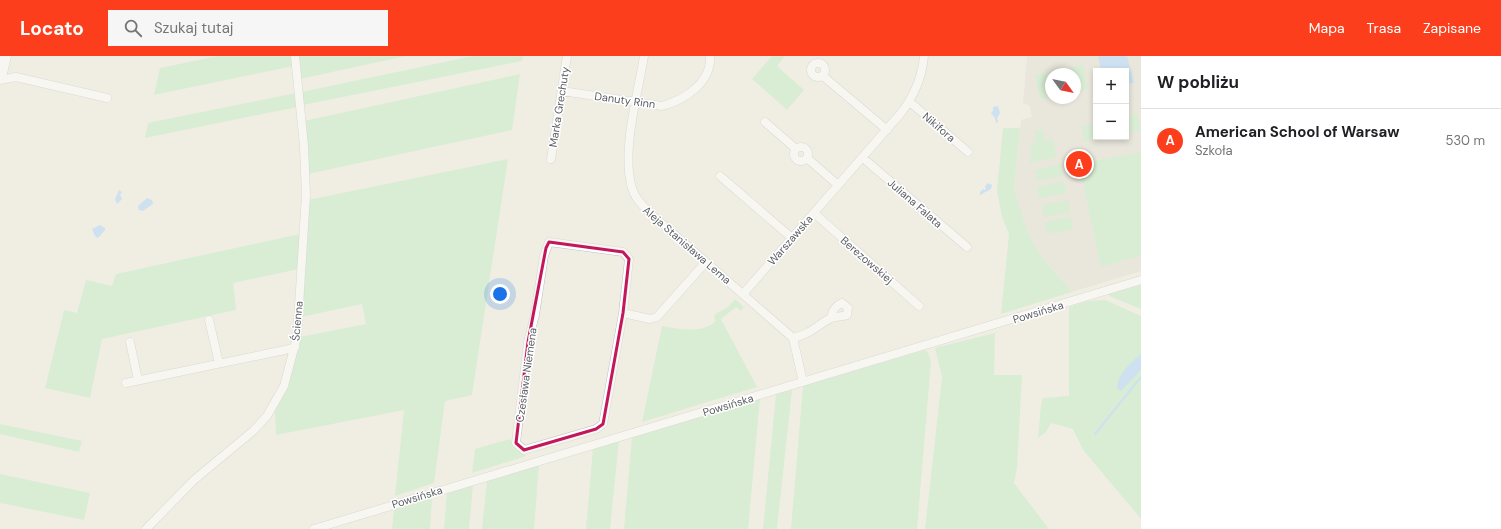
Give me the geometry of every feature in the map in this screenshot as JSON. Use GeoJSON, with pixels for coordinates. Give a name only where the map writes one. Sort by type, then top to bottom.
{"type":"FeatureCollection","features":[{"type":"Feature","properties":{"kind":"street"},"geometry":{"type":"LineString","coordinates":[[0,77],[5,56]]}},
{"type":"Feature","properties":{"kind":"street","name":"Ścienna"},"geometry":{"type":"LineString","coordinates":[[146,529],[194,480],[253,431],[267,416],[284,386],[297,337],[306,195],[304,146],[295,56]]}},
{"type":"Feature","properties":{"kind":"street","name":"Marka Grechuty"},"geometry":{"type":"LineString","coordinates":[[551,158],[567,56]]}},
{"type":"Feature","properties":{"kind":"street","name":"Aleja Stanisława Lema"},"geometry":{"type":"LineString","coordinates":[[644,56],[628,162],[632,189],[639,202],[652,215],[793,338]]}},
{"type":"Feature","properties":{"kind":"street","name":"Danuty Rinn"},"geometry":{"type":"LineString","coordinates":[[562,91],[662,106],[682,98],[695,90],[702,81],[709,65],[710,56]]}},
{"type":"Feature","properties":{"kind":"street","name":"Warszawska"},"geometry":{"type":"LineString","coordinates":[[743,294],[863,158],[910,102],[920,81],[924,56]]}},
{"type":"Feature","properties":{"kind":"street"},"geometry":{"type":"LineString","coordinates":[[823,76],[887,130]]}},
{"type":"Feature","properties":{"kind":"street"},"geometry":{"type":"LineString","coordinates":[[0,80],[16,77],[107,98]]}},
{"type":"Feature","properties":{"kind":"street","name":"Nikifora"},"geometry":{"type":"LineString","coordinates":[[910,102],[968,152]]}},
{"type":"Feature","properties":{"kind":"street"},"geometry":{"type":"LineString","coordinates":[[765,122],[796,149],[802,146],[807,149],[808,155],[806,158],[838,186]]}},
{"type":"Feature","properties":{"kind":"street","name":"Juliana Falata"},"geometry":{"type":"LineString","coordinates":[[863,158],[967,247]]}},
{"type":"Feature","properties":{"kind":"street"},"geometry":{"type":"LineString","coordinates":[[720,176],[792,238]]}},
{"type":"Feature","properties":{"kind":"street","name":"Berezowskiej"},"geometry":{"type":"LineString","coordinates":[[814,213],[919,306]]}},
{"type":"Feature","properties":{"kind":"street","name":"Czesława Niemena"},"geometry":{"type":"LineString","coordinates":[[552,242],[623,252],[629,259],[623,313],[603,424],[596,429],[531,449],[524,450],[519,447],[516,443],[528,342],[535,315],[547,244],[552,242]]}},
{"type":"Feature","properties":{"kind":"street"},"geometry":{"type":"LineString","coordinates":[[623,313],[650,319],[657,318],[706,262]]}},
{"type":"Feature","properties":{"kind":"street","name":"Powsińska"},"geometry":{"type":"LineString","coordinates":[[314,529],[1141,280]]}},
{"type":"Feature","properties":{"kind":"street"},"geometry":{"type":"LineString","coordinates":[[803,382],[793,338],[806,335],[830,318]]}},
{"type":"Feature","properties":{"kind":"street"},"geometry":{"type":"LineString","coordinates":[[209,320],[219,363]]}},
{"type":"Feature","properties":{"kind":"street"},"geometry":{"type":"LineString","coordinates":[[130,342],[138,380]]}},
{"type":"Feature","properties":{"kind":"street"},"geometry":{"type":"LineString","coordinates":[[126,383],[295,347]]}},
{"type":"Feature","properties":{"kind":"highlighted area"},"geometry":{"type":"Polygon","coordinates":[[[549,242],[623,252],[629,259],[623,313],[603,424],[596,429],[524,450],[516,443],[528,342],[546,248],[549,242]]]}},
{"type":"Feature","properties":{"kind":"shaded area"},"geometry":{"type":"Polygon","coordinates":[[[1027,56],[1141,56],[1141,271],[1072,292],[1040,255],[1028,233],[1014,190],[1021,120],[1032,117],[1029,105],[1023,104],[1027,56]]]}},
{"type":"Feature","properties":{"kind":"green space"},"geometry":{"type":"Polygon","coordinates":[[[218,56],[292,56],[293,66],[154,95],[160,68],[218,56]]]}},
{"type":"Feature","properties":{"kind":"green space"},"geometry":{"type":"Polygon","coordinates":[[[297,56],[406,56],[300,79],[297,56]]]}},
{"type":"Feature","properties":{"kind":"green space"},"geometry":{"type":"Polygon","coordinates":[[[473,56],[523,56],[522,61],[303,105],[301,92],[473,56]]]}},
{"type":"Feature","properties":{"kind":"green space"},"geometry":{"type":"Polygon","coordinates":[[[772,56],[785,56],[777,66],[804,90],[787,110],[752,79],[772,56]]]}},
{"type":"Feature","properties":{"kind":"green space"},"geometry":{"type":"Polygon","coordinates":[[[1083,65],[1088,89],[1081,91],[1081,68],[1069,68],[1083,65]]]}},
{"type":"Feature","properties":{"kind":"green space"},"geometry":{"type":"Polygon","coordinates":[[[1045,73],[1045,98],[1040,99],[1035,75],[1045,73]]]}},
{"type":"Feature","properties":{"kind":"green space"},"geometry":{"type":"Polygon","coordinates":[[[520,74],[512,130],[308,174],[304,121],[520,74]]]}},
{"type":"Feature","properties":{"kind":"green space"},"geometry":{"type":"Polygon","coordinates":[[[296,93],[297,107],[145,138],[148,123],[296,93]]]}},
{"type":"Feature","properties":{"kind":"green space"},"geometry":{"type":"Polygon","coordinates":[[[1137,114],[1141,130],[1129,132],[1129,116],[1137,114]]]}},
{"type":"Feature","properties":{"kind":"green space"},"geometry":{"type":"Polygon","coordinates":[[[1093,124],[1094,140],[1084,142],[1081,126],[1093,124]]]}},
{"type":"Feature","properties":{"kind":"green space"},"geometry":{"type":"Polygon","coordinates":[[[1003,128],[1020,128],[1014,190],[1028,233],[1040,255],[1072,292],[1001,314],[1009,234],[1002,217],[997,191],[1003,128]]]}},
{"type":"Feature","properties":{"kind":"green space"},"geometry":{"type":"Polygon","coordinates":[[[1043,129],[1045,141],[1054,139],[1056,157],[1030,163],[1031,143],[1036,142],[1034,131],[1043,129]]]}},
{"type":"Feature","properties":{"kind":"green space"},"geometry":{"type":"Polygon","coordinates":[[[1141,152],[1141,255],[1101,267],[1079,164],[1141,152]]]}},
{"type":"Feature","properties":{"kind":"green space"},"geometry":{"type":"Polygon","coordinates":[[[508,159],[472,395],[445,401],[434,483],[395,496],[404,410],[276,435],[275,412],[292,372],[300,337],[366,324],[362,304],[301,317],[308,200],[508,159]]]}},
{"type":"Feature","properties":{"kind":"green space"},"geometry":{"type":"Polygon","coordinates":[[[1061,164],[1063,176],[1037,181],[1035,170],[1061,164]]]}},
{"type":"Feature","properties":{"kind":"green space"},"geometry":{"type":"Polygon","coordinates":[[[1064,181],[1066,193],[1039,198],[1037,187],[1064,181]]]}},
{"type":"Feature","properties":{"kind":"green space"},"geometry":{"type":"Polygon","coordinates":[[[1068,200],[1070,212],[1044,217],[1042,205],[1068,200]]]}},
{"type":"Feature","properties":{"kind":"green space"},"geometry":{"type":"Polygon","coordinates":[[[1071,217],[1073,229],[1047,234],[1045,222],[1071,217]]]}},
{"type":"Feature","properties":{"kind":"green space"},"geometry":{"type":"Polygon","coordinates":[[[300,234],[299,269],[233,283],[236,310],[102,339],[90,398],[45,388],[64,310],[77,313],[86,280],[112,286],[116,274],[300,234]]]}},
{"type":"Feature","properties":{"kind":"green space"},"geometry":{"type":"Polygon","coordinates":[[[1141,284],[1141,309],[1109,296],[1109,294],[1141,284]]]}},
{"type":"Feature","properties":{"kind":"green space"},"geometry":{"type":"Polygon","coordinates":[[[735,299],[744,307],[741,311],[736,307],[721,319],[757,387],[642,422],[662,326],[690,330],[704,328],[716,321],[714,317],[715,314],[728,307],[735,299]]]}},
{"type":"Feature","properties":{"kind":"green space"},"geometry":{"type":"Polygon","coordinates":[[[1105,300],[1141,316],[1141,519],[1083,450],[1073,429],[1051,423],[1046,432],[1038,438],[1043,398],[1069,396],[1069,307],[1088,301],[1105,300]]]}},
{"type":"Feature","properties":{"kind":"green space"},"geometry":{"type":"Polygon","coordinates":[[[995,333],[994,375],[1022,375],[1017,468],[1014,483],[1049,529],[925,529],[942,377],[935,348],[995,333]]]}},
{"type":"Feature","properties":{"kind":"green space"},"geometry":{"type":"Polygon","coordinates":[[[925,350],[928,352],[931,362],[917,529],[791,529],[803,386],[925,350]]]}},
{"type":"Feature","properties":{"kind":"green space"},"geometry":{"type":"Polygon","coordinates":[[[792,390],[777,529],[763,529],[776,394],[792,390]]]}},
{"type":"Feature","properties":{"kind":"green space"},"geometry":{"type":"Polygon","coordinates":[[[760,399],[748,529],[624,529],[632,436],[760,399]]]}},
{"type":"Feature","properties":{"kind":"green space"},"geometry":{"type":"Polygon","coordinates":[[[0,424],[82,441],[79,452],[0,434],[0,424]]]}},
{"type":"Feature","properties":{"kind":"green space"},"geometry":{"type":"Polygon","coordinates":[[[510,439],[514,447],[526,456],[472,473],[475,449],[510,439]]]}},
{"type":"Feature","properties":{"kind":"green space"},"geometry":{"type":"Polygon","coordinates":[[[619,440],[610,529],[586,529],[593,448],[619,440]]]}},
{"type":"Feature","properties":{"kind":"green space"},"geometry":{"type":"Polygon","coordinates":[[[539,465],[534,529],[482,529],[487,480],[539,465]]]}},
{"type":"Feature","properties":{"kind":"green space"},"geometry":{"type":"Polygon","coordinates":[[[0,474],[90,493],[84,520],[0,503],[0,474]]]}},
{"type":"Feature","properties":{"kind":"green space"},"geometry":{"type":"Polygon","coordinates":[[[473,485],[469,529],[444,529],[447,492],[473,485]]]}},
{"type":"Feature","properties":{"kind":"green space"},"geometry":{"type":"Polygon","coordinates":[[[432,498],[430,529],[392,529],[394,510],[432,498]]]}},
{"type":"Feature","properties":{"kind":"water"},"geometry":{"type":"Polygon","coordinates":[[[1098,56],[1127,56],[1134,83],[1129,84],[1129,68],[1100,68],[1098,56]]]}},
{"type":"Feature","properties":{"kind":"water"},"geometry":{"type":"Polygon","coordinates":[[[998,106],[1000,113],[997,118],[998,122],[996,123],[995,118],[991,113],[993,111],[993,107],[998,106]]]}},
{"type":"Feature","properties":{"kind":"water"},"geometry":{"type":"Polygon","coordinates":[[[988,183],[992,185],[991,189],[980,195],[980,192],[983,189],[986,190],[985,186],[988,183]]]}},
{"type":"Feature","properties":{"kind":"water"},"geometry":{"type":"Polygon","coordinates":[[[119,190],[122,192],[120,195],[122,199],[117,204],[115,199],[119,190]]]}},
{"type":"Feature","properties":{"kind":"water"},"geometry":{"type":"Polygon","coordinates":[[[147,198],[152,200],[153,204],[143,211],[139,210],[138,206],[147,198]]]}},
{"type":"Feature","properties":{"kind":"water"},"geometry":{"type":"Polygon","coordinates":[[[100,225],[105,228],[105,230],[98,238],[95,236],[92,229],[100,225]]]}},
{"type":"Feature","properties":{"kind":"water"},"geometry":{"type":"Polygon","coordinates":[[[1141,354],[1141,370],[1121,391],[1117,388],[1122,373],[1141,354]]]}},
{"type":"Feature","properties":{"kind":"waterway"},"geometry":{"type":"LineString","coordinates":[[1095,434],[1141,377]]}},
{"type":"Feature","properties":{"kind":"place","name":"American School of Warsaw"},"geometry":{"type":"Point","coordinates":[1079,164]}}]}
